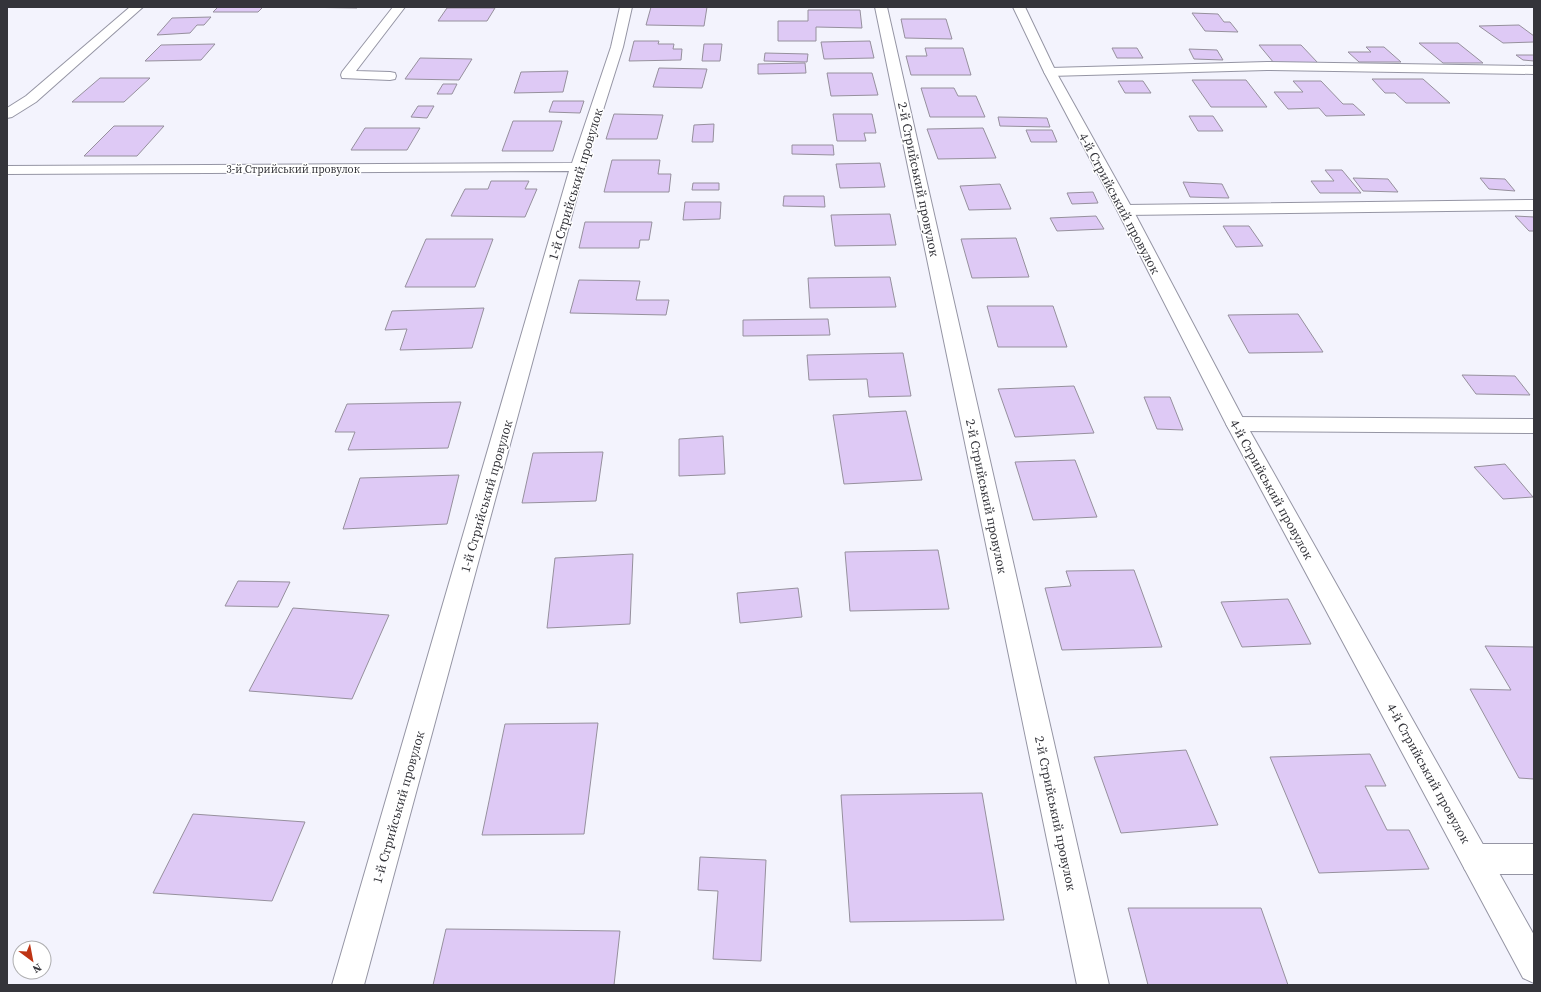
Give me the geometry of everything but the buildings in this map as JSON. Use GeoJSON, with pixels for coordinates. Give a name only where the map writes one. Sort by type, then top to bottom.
{"type":"FeatureCollection","features":[{"type":"Feature","properties":{"kind":"street"},"geometry":{"type":"LineString","coordinates":[[7,114],[30,99],[137,7]]}},
{"type":"Feature","properties":{"kind":"street"},"geometry":{"type":"LineString","coordinates":[[390,76],[347,75],[399,7]]}},
{"type":"Feature","properties":{"kind":"street","name":"1-й Стрийський провулок"},"geometry":{"type":"LineString","coordinates":[[348,985],[578,167],[617,47],[626,7]]}},
{"type":"Feature","properties":{"kind":"street","name":"2-й Стрийський провулок"},"geometry":{"type":"LineString","coordinates":[[881,7],[1093,985]]}},
{"type":"Feature","properties":{"kind":"street","name":"4-й Стрийський провулок"},"geometry":{"type":"LineString","coordinates":[[1019,7],[1050,72],[1125,210],[1236,424],[1534,967]]}},
{"type":"Feature","properties":{"kind":"street"},"geometry":{"type":"LineString","coordinates":[[1050,72],[1267,66],[1534,70]]}},
{"type":"Feature","properties":{"kind":"street","name":"3-й Стрийський провулок"},"geometry":{"type":"LineString","coordinates":[[7,170],[578,167]]}},
{"type":"Feature","properties":{"kind":"street"},"geometry":{"type":"LineString","coordinates":[[1125,210],[1534,205]]}},
{"type":"Feature","properties":{"kind":"street"},"geometry":{"type":"LineString","coordinates":[[1236,424],[1534,426]]}},
{"type":"Feature","properties":{"kind":"street"},"geometry":{"type":"LineString","coordinates":[[1476,859],[1534,859]]}}]}
